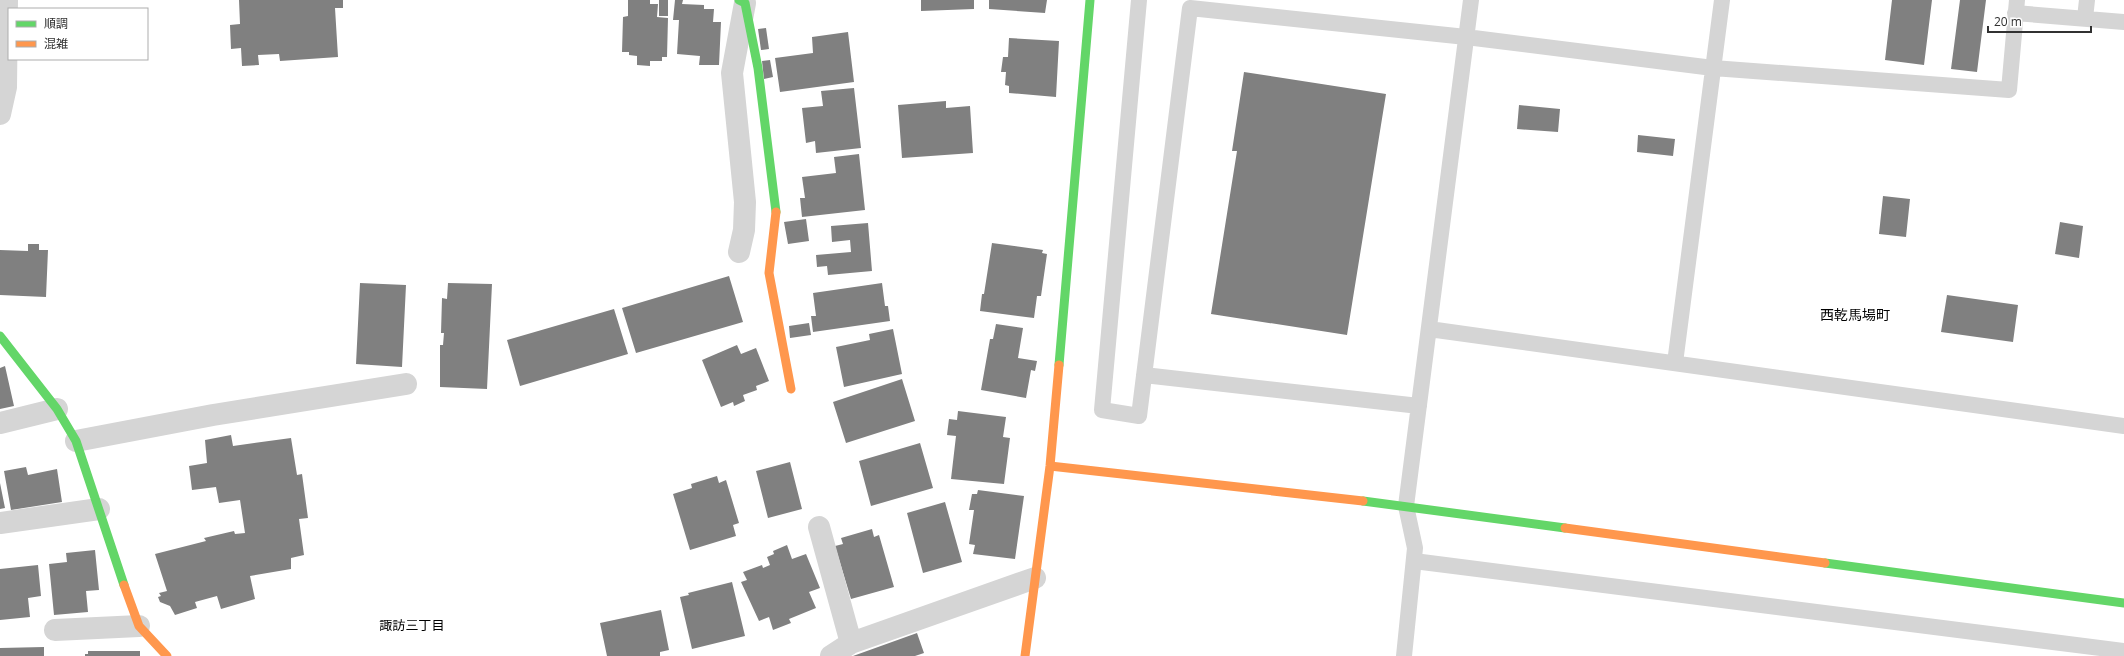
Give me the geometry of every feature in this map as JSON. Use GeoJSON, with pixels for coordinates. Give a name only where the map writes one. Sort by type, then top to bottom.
{"type":"FeatureCollection","features":[{"type":"Feature","properties":{"kind":"street"},"geometry":{"type":"LineString","coordinates":[[0,114],[6,87],[7,0]]}},
{"type":"Feature","properties":{"kind":"street"},"geometry":{"type":"LineString","coordinates":[[1025,656],[1050,466],[1090,0]]}},
{"type":"Feature","properties":{"kind":"street"},"geometry":{"type":"LineString","coordinates":[[739,252],[744,230],[745,202],[732,72],[742,1]]}},
{"type":"Feature","properties":{"kind":"street"},"geometry":{"type":"LineString","coordinates":[[742,1],[758,68],[777,207],[769,273],[792,389]]}},
{"type":"Feature","properties":{"kind":"street"},"geometry":{"type":"LineString","coordinates":[[0,336],[57,409],[76,441],[112,551],[139,626],[167,656]]}},
{"type":"Feature","properties":{"kind":"street"},"geometry":{"type":"LineString","coordinates":[[76,441],[213,415],[406,384]]}},
{"type":"Feature","properties":{"kind":"street"},"geometry":{"type":"LineString","coordinates":[[0,423],[57,409]]}},
{"type":"Feature","properties":{"kind":"street"},"geometry":{"type":"LineString","coordinates":[[1050,466],[1406,506],[2124,603]]}},
{"type":"Feature","properties":{"kind":"street"},"geometry":{"type":"LineString","coordinates":[[0,522],[99,510]]}},
{"type":"Feature","properties":{"kind":"street"},"geometry":{"type":"LineString","coordinates":[[819,527],[851,643]]}},
{"type":"Feature","properties":{"kind":"street"},"geometry":{"type":"LineString","coordinates":[[831,656],[851,643],[1035,578]]}},
{"type":"Feature","properties":{"kind":"street"},"geometry":{"type":"LineString","coordinates":[[55,630],[139,626]]}},
{"type":"Feature","properties":{"kind":"lane"},"geometry":{"type":"LineString","coordinates":[[1139,0],[1102,410],[1139,416],[1190,8],[1466,37],[1713,68],[2009,90],[2016,6],[2085,18],[2124,22]]}},
{"type":"Feature","properties":{"kind":"lane"},"geometry":{"type":"LineString","coordinates":[[1404,656],[1415,548],[1406,506],[1471,0]]}},
{"type":"Feature","properties":{"kind":"lane"},"geometry":{"type":"LineString","coordinates":[[1675,363],[1722,0]]}},
{"type":"Feature","properties":{"kind":"lane"},"geometry":{"type":"LineString","coordinates":[[2085,18],[2087,0]]}},
{"type":"Feature","properties":{"kind":"lane"},"geometry":{"type":"LineString","coordinates":[[1429,329],[2124,426]]}},
{"type":"Feature","properties":{"kind":"lane"},"geometry":{"type":"LineString","coordinates":[[1144,375],[1418,406]]}},
{"type":"Feature","properties":{"kind":"lane"},"geometry":{"type":"LineString","coordinates":[[1414,561],[2124,650]]}},
{"type":"Feature","properties":{"kind":"building"},"geometry":{"type":"Polygon","coordinates":[[[239,0],[343,0],[343,8],[335,8],[338,57],[280,61],[279,54],[258,55],[259,65],[242,66],[241,48],[231,49],[230,25],[240,24],[239,0]]]}},
{"type":"Feature","properties":{"kind":"building"},"geometry":{"type":"Polygon","coordinates":[[[628,0],[650,0],[650,4],[658,4],[657,17],[668,18],[667,57],[662,57],[662,61],[650,61],[650,66],[637,65],[637,56],[629,55],[629,52],[622,52],[623,17],[628,16],[628,0]]]}},
{"type":"Feature","properties":{"kind":"building"},"geometry":{"type":"Polygon","coordinates":[[[659,0],[668,0],[668,16],[659,16],[659,0]]]}},
{"type":"Feature","properties":{"kind":"building"},"geometry":{"type":"Polygon","coordinates":[[[675,0],[683,0],[682,4],[704,5],[704,9],[714,9],[713,22],[721,22],[719,65],[699,65],[700,56],[677,54],[679,20],[673,20],[675,0]]]}},
{"type":"Feature","properties":{"kind":"building"},"geometry":{"type":"Polygon","coordinates":[[[921,0],[974,0],[974,9],[921,11],[921,0]]]}},
{"type":"Feature","properties":{"kind":"building"},"geometry":{"type":"Polygon","coordinates":[[[989,0],[1047,0],[1045,13],[989,9],[989,0]]]}},
{"type":"Feature","properties":{"kind":"building"},"geometry":{"type":"Polygon","coordinates":[[[1892,0],[1932,0],[1924,65],[1885,60],[1892,0]]]}},
{"type":"Feature","properties":{"kind":"building"},"geometry":{"type":"Polygon","coordinates":[[[1960,0],[1986,0],[1977,72],[1951,69],[1960,0]]]}},
{"type":"Feature","properties":{"kind":"building"},"geometry":{"type":"Polygon","coordinates":[[[766,28],[769,49],[761,50],[758,29],[766,28]]]}},
{"type":"Feature","properties":{"kind":"building"},"geometry":{"type":"Polygon","coordinates":[[[848,32],[854,82],[780,92],[775,58],[813,53],[812,37],[848,32]]]}},
{"type":"Feature","properties":{"kind":"building"},"geometry":{"type":"Polygon","coordinates":[[[1009,38],[1059,41],[1056,97],[1009,93],[1009,86],[1005,85],[1006,72],[1001,72],[1003,57],[1008,57],[1009,38]]]}},
{"type":"Feature","properties":{"kind":"building"},"geometry":{"type":"Polygon","coordinates":[[[770,60],[773,77],[764,79],[762,61],[770,60]]]}},
{"type":"Feature","properties":{"kind":"building"},"geometry":{"type":"Polygon","coordinates":[[[1244,72],[1386,94],[1347,335],[1211,314],[1237,151],[1232,151],[1244,72]]]}},
{"type":"Feature","properties":{"kind":"building"},"geometry":{"type":"Polygon","coordinates":[[[854,88],[861,148],[816,153],[815,141],[806,143],[802,108],[823,106],[821,91],[854,88]]]}},
{"type":"Feature","properties":{"kind":"building"},"geometry":{"type":"Polygon","coordinates":[[[946,101],[946,108],[970,106],[973,153],[902,158],[898,105],[946,101]]]}},
{"type":"Feature","properties":{"kind":"building"},"geometry":{"type":"Polygon","coordinates":[[[1519,105],[1560,109],[1558,132],[1517,129],[1519,105]]]}},
{"type":"Feature","properties":{"kind":"building"},"geometry":{"type":"Polygon","coordinates":[[[1638,135],[1675,139],[1673,156],[1637,152],[1638,135]]]}},
{"type":"Feature","properties":{"kind":"building"},"geometry":{"type":"Polygon","coordinates":[[[859,154],[865,210],[802,217],[800,198],[805,198],[802,177],[836,173],[834,157],[859,154]]]}},
{"type":"Feature","properties":{"kind":"building"},"geometry":{"type":"Polygon","coordinates":[[[1883,196],[1910,199],[1906,237],[1879,234],[1883,196]]]}},
{"type":"Feature","properties":{"kind":"building"},"geometry":{"type":"Polygon","coordinates":[[[806,219],[809,241],[788,244],[784,222],[806,219]]]}},
{"type":"Feature","properties":{"kind":"building"},"geometry":{"type":"Polygon","coordinates":[[[2060,222],[2083,226],[2079,258],[2055,254],[2060,222]]]}},
{"type":"Feature","properties":{"kind":"building"},"geometry":{"type":"Polygon","coordinates":[[[868,223],[872,271],[828,275],[827,266],[817,267],[816,255],[851,252],[850,240],[832,242],[831,226],[868,223]]]}},
{"type":"Feature","properties":{"kind":"building"},"geometry":{"type":"Polygon","coordinates":[[[992,243],[1043,250],[1042,253],[1047,254],[1041,296],[1037,296],[1034,318],[980,311],[992,243]]]}},
{"type":"Feature","properties":{"kind":"building"},"geometry":{"type":"Polygon","coordinates":[[[28,244],[39,244],[39,250],[48,250],[46,297],[0,295],[0,250],[28,251],[28,244]]]}},
{"type":"Feature","properties":{"kind":"building"},"geometry":{"type":"Polygon","coordinates":[[[729,276],[743,322],[636,353],[622,308],[729,276]]]}},
{"type":"Feature","properties":{"kind":"building"},"geometry":{"type":"Polygon","coordinates":[[[360,283],[406,285],[402,367],[356,364],[360,283]]]}},
{"type":"Feature","properties":{"kind":"building"},"geometry":{"type":"Polygon","coordinates":[[[448,283],[492,284],[487,389],[440,387],[440,345],[443,345],[444,333],[441,333],[442,298],[447,299],[448,283]]]}},
{"type":"Feature","properties":{"kind":"building"},"geometry":{"type":"Polygon","coordinates":[[[882,283],[885,306],[888,306],[890,321],[813,332],[811,316],[816,316],[813,293],[882,283]]]}},
{"type":"Feature","properties":{"kind":"building"},"geometry":{"type":"Polygon","coordinates":[[[1947,295],[2018,305],[2013,342],[1941,332],[1947,295]]]}},
{"type":"Feature","properties":{"kind":"building"},"geometry":{"type":"Polygon","coordinates":[[[614,309],[628,354],[520,386],[507,340],[614,309]]]}},
{"type":"Feature","properties":{"kind":"building"},"geometry":{"type":"Polygon","coordinates":[[[809,323],[811,335],[790,338],[789,326],[809,323]]]}},
{"type":"Feature","properties":{"kind":"building"},"geometry":{"type":"Polygon","coordinates":[[[996,324],[1023,328],[1018,358],[1037,361],[1035,371],[1031,370],[1026,398],[981,390],[990,339],[993,339],[996,324]]]}},
{"type":"Feature","properties":{"kind":"building"},"geometry":{"type":"Polygon","coordinates":[[[893,329],[902,374],[844,387],[836,347],[870,340],[869,334],[893,329]]]}},
{"type":"Feature","properties":{"kind":"building"},"geometry":{"type":"Polygon","coordinates":[[[737,345],[741,354],[756,348],[769,381],[756,386],[757,390],[743,395],[745,401],[734,406],[733,402],[721,407],[702,360],[737,345]]]}},
{"type":"Feature","properties":{"kind":"building"},"geometry":{"type":"Polygon","coordinates":[[[5,366],[14,406],[0,409],[0,368],[5,366]]]}},
{"type":"Feature","properties":{"kind":"building"},"geometry":{"type":"Polygon","coordinates":[[[902,379],[915,421],[846,443],[833,402],[902,379]]]}},
{"type":"Feature","properties":{"kind":"building"},"geometry":{"type":"Polygon","coordinates":[[[958,411],[1006,417],[1003,437],[1010,438],[1004,484],[951,479],[956,436],[947,435],[949,419],[957,420],[958,411]]]}},
{"type":"Feature","properties":{"kind":"building"},"geometry":{"type":"Polygon","coordinates":[[[231,435],[233,446],[291,438],[297,475],[302,474],[308,518],[299,519],[304,555],[291,558],[291,569],[250,576],[255,599],[221,609],[217,596],[195,602],[197,608],[175,615],[170,606],[160,602],[158,597],[161,596],[159,593],[167,591],[155,554],[206,541],[204,538],[234,531],[235,534],[245,533],[240,500],[219,503],[216,487],[192,490],[189,466],[207,463],[205,440],[231,435]]]}},
{"type":"Feature","properties":{"kind":"building"},"geometry":{"type":"Polygon","coordinates":[[[920,443],[933,488],[871,506],[859,461],[920,443]]]}},
{"type":"Feature","properties":{"kind":"building"},"geometry":{"type":"Polygon","coordinates":[[[790,462],[802,509],[768,518],[756,471],[790,462]]]}},
{"type":"Feature","properties":{"kind":"building"},"geometry":{"type":"Polygon","coordinates":[[[26,467],[28,475],[57,469],[62,502],[11,510],[4,471],[26,467]]]}},
{"type":"Feature","properties":{"kind":"building"},"geometry":{"type":"Polygon","coordinates":[[[717,476],[719,483],[726,480],[739,523],[733,525],[736,536],[690,550],[673,494],[692,488],[691,484],[717,476]]]}},
{"type":"Feature","properties":{"kind":"building"},"geometry":{"type":"Polygon","coordinates":[[[0,483],[5,508],[0,509],[0,483]]]}},
{"type":"Feature","properties":{"kind":"building"},"geometry":{"type":"Polygon","coordinates":[[[978,490],[1024,496],[1015,559],[973,554],[975,545],[969,544],[974,510],[969,510],[972,494],[977,494],[978,490]]]}},
{"type":"Feature","properties":{"kind":"building"},"geometry":{"type":"Polygon","coordinates":[[[945,502],[962,562],[923,573],[907,513],[945,502]]]}},
{"type":"Feature","properties":{"kind":"building"},"geometry":{"type":"Polygon","coordinates":[[[872,529],[874,537],[879,535],[894,587],[851,599],[835,546],[843,544],[841,538],[872,529]]]}},
{"type":"Feature","properties":{"kind":"building"},"geometry":{"type":"Polygon","coordinates":[[[787,545],[792,559],[806,554],[820,588],[809,592],[816,608],[789,619],[791,623],[773,630],[769,617],[759,621],[741,582],[747,580],[743,572],[762,565],[763,568],[770,565],[767,557],[774,554],[773,551],[787,545]]]}},
{"type":"Feature","properties":{"kind":"building"},"geometry":{"type":"Polygon","coordinates":[[[95,550],[99,590],[86,591],[88,612],[54,615],[49,564],[67,562],[66,553],[95,550]]]}},
{"type":"Feature","properties":{"kind":"building"},"geometry":{"type":"Polygon","coordinates":[[[38,565],[41,596],[28,598],[30,617],[0,620],[0,569],[38,565]]]}},
{"type":"Feature","properties":{"kind":"building"},"geometry":{"type":"Polygon","coordinates":[[[732,582],[745,636],[692,649],[680,597],[689,595],[688,593],[732,582]]]}},
{"type":"Feature","properties":{"kind":"building"},"geometry":{"type":"Polygon","coordinates":[[[661,610],[669,650],[660,652],[660,656],[607,656],[600,623],[661,610]]]}},
{"type":"Feature","properties":{"kind":"building"},"geometry":{"type":"Polygon","coordinates":[[[917,633],[924,653],[915,656],[853,656],[917,633]]]}},
{"type":"Feature","properties":{"kind":"building"},"geometry":{"type":"Polygon","coordinates":[[[44,647],[44,656],[0,656],[0,648],[44,647]]]}},
{"type":"Feature","properties":{"kind":"building"},"geometry":{"type":"Polygon","coordinates":[[[88,651],[140,651],[140,656],[85,656],[85,654],[88,654],[88,651]]]}},
{"type":"Feature","properties":{"kind":"traffic: fast"},"geometry":{"type":"LineString","coordinates":[[739,0],[745,3],[758,68],[776,212]]}},
{"type":"Feature","properties":{"kind":"traffic: fast"},"geometry":{"type":"LineString","coordinates":[[1059,365],[1090,0]]}},
{"type":"Feature","properties":{"kind":"traffic: fast"},"geometry":{"type":"LineString","coordinates":[[0,336],[57,409],[76,441],[124,585]]}},
{"type":"Feature","properties":{"kind":"traffic: fast"},"geometry":{"type":"LineString","coordinates":[[1363,501],[1565,528]]}},
{"type":"Feature","properties":{"kind":"traffic: fast"},"geometry":{"type":"LineString","coordinates":[[1825,563],[2124,603]]}},
{"type":"Feature","properties":{"kind":"traffic: slow"},"geometry":{"type":"LineString","coordinates":[[776,212],[769,273],[791,389]]}},
{"type":"Feature","properties":{"kind":"traffic: slow"},"geometry":{"type":"LineString","coordinates":[[1025,656],[1050,466],[1059,365]]}},
{"type":"Feature","properties":{"kind":"traffic: slow"},"geometry":{"type":"LineString","coordinates":[[1050,466],[1363,501]]}},
{"type":"Feature","properties":{"kind":"traffic: slow"},"geometry":{"type":"LineString","coordinates":[[1565,528],[1825,563]]}},
{"type":"Feature","properties":{"kind":"traffic: slow"},"geometry":{"type":"LineString","coordinates":[[124,585],[139,626],[167,656]]}},
{"type":"Feature","properties":{"kind":"district","name":"西乾馬場町"},"geometry":{"type":"Point","coordinates":[1855,315]}},
{"type":"Feature","properties":{"kind":"district","name":"諏訪三丁目"},"geometry":{"type":"Point","coordinates":[412,625]}}]}
